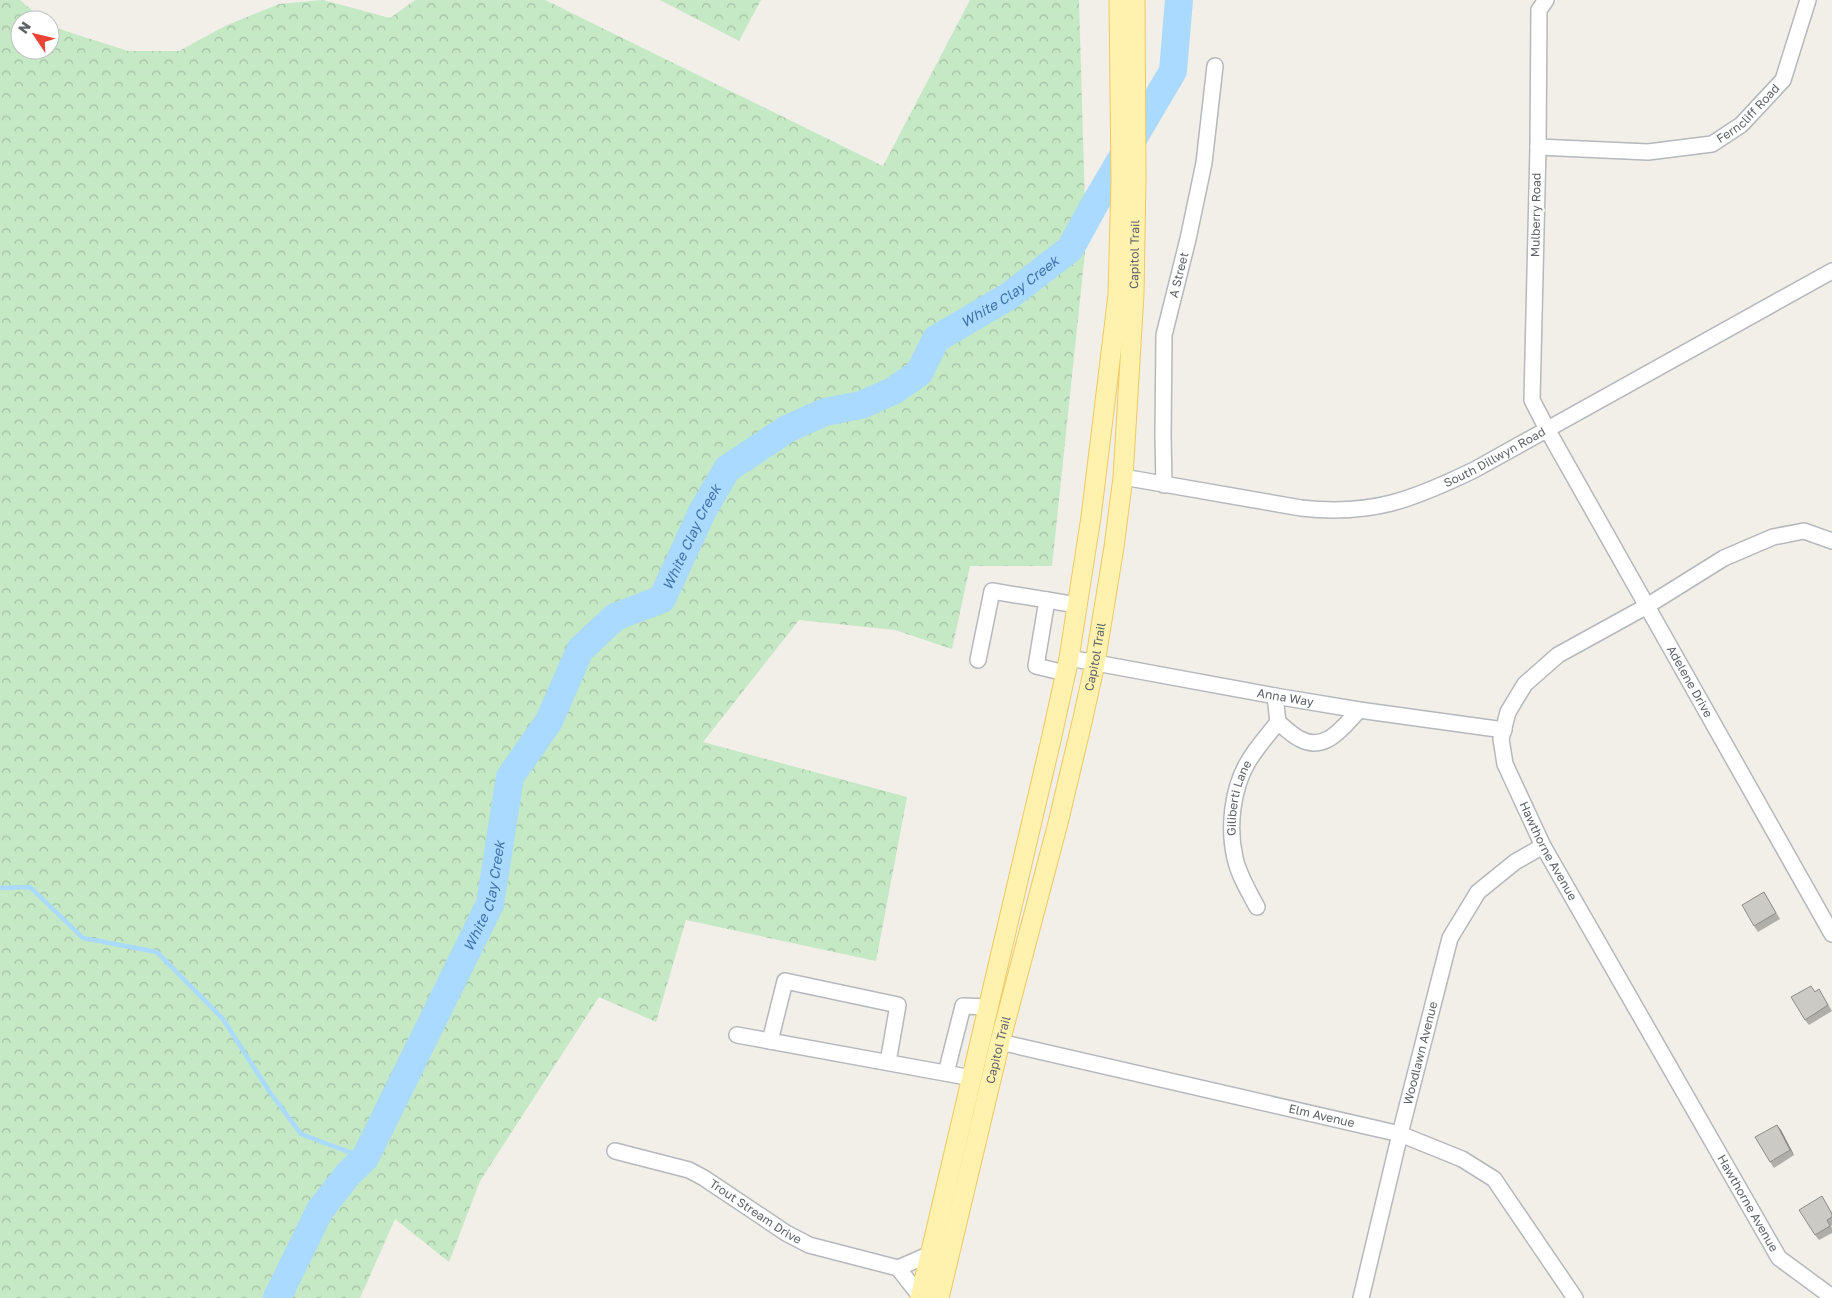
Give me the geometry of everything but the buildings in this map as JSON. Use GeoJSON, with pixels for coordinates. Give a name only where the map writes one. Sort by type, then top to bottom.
{"type":"FeatureCollection","features":[{"type":"Feature","properties":{"kind":"main road","name":"Capitol Trail"},"geometry":{"type":"LineString","coordinates":[[920,1297],[1067,666],[1126,294],[1121,181],[1120,0]]}},
{"type":"Feature","properties":{"kind":"main road","name":"Capitol Trail"},"geometry":{"type":"LineString","coordinates":[[939,1298],[1000,1042],[1058,824],[1095,663],[1114,548],[1122,478],[1126,294],[1136,179],[1134,0]]}},
{"type":"Feature","properties":{"kind":"street","name":"Mulberry Road"},"geometry":{"type":"LineString","coordinates":[[1546,0],[1539,10],[1532,400],[1547,429]]}},
{"type":"Feature","properties":{"kind":"street","name":"Ferncliff Road"},"geometry":{"type":"LineString","coordinates":[[1538,147],[1648,152],[1712,144],[1741,125],[1783,80],[1808,0]]}},
{"type":"Feature","properties":{"kind":"street","name":"A Street"},"geometry":{"type":"LineString","coordinates":[[1164,484],[1162,436],[1164,335],[1204,163],[1215,66]]}},
{"type":"Feature","properties":{"kind":"street","name":"South Dillwyn Road"},"geometry":{"type":"LineString","coordinates":[[1122,478],[1301,508],[1330,511],[1358,510],[1386,505],[1441,486],[1474,470],[1832,271]]}},
{"type":"Feature","properties":{"kind":"street","name":"Adelene Drive"},"geometry":{"type":"LineString","coordinates":[[1547,429],[1832,934]]}},
{"type":"Feature","properties":{"kind":"street","name":"Hawthorne Avenue"},"geometry":{"type":"LineString","coordinates":[[1832,541],[1804,531],[1773,537],[1724,558],[1647,606],[1558,655],[1524,684],[1508,712],[1501,739],[1506,764],[1543,846],[1779,1258],[1832,1297]]}},
{"type":"Feature","properties":{"kind":"street"},"geometry":{"type":"LineString","coordinates":[[978,660],[992,590],[1077,605]]}},
{"type":"Feature","properties":{"kind":"street","name":"Anna Way"},"geometry":{"type":"LineString","coordinates":[[1047,600],[1036,666],[1067,666],[1095,663],[1359,710],[1504,730]]}},
{"type":"Feature","properties":{"kind":"street"},"geometry":{"type":"LineString","coordinates":[[1275,696],[1278,722],[1300,739],[1310,743],[1320,743],[1328,740],[1359,710]]}},
{"type":"Feature","properties":{"kind":"street","name":"Giliberti Lane"},"geometry":{"type":"LineString","coordinates":[[1256,907],[1241,877],[1235,859],[1232,840],[1234,806],[1242,774],[1248,761],[1278,722]]}},
{"type":"Feature","properties":{"kind":"street","name":"Woodlawn Avenue"},"geometry":{"type":"LineString","coordinates":[[1361,1298],[1450,938],[1478,892],[1515,862],[1543,846]]}},
{"type":"Feature","properties":{"kind":"street"},"geometry":{"type":"LineString","coordinates":[[770,1041],[785,981],[898,1005],[888,1062]]}},
{"type":"Feature","properties":{"kind":"street"},"geometry":{"type":"LineString","coordinates":[[946,1073],[963,1006],[989,1007]]}},
{"type":"Feature","properties":{"kind":"street"},"geometry":{"type":"LineString","coordinates":[[737,1035],[972,1078]]}},
{"type":"Feature","properties":{"kind":"street","name":"Elm Avenue"},"geometry":{"type":"LineString","coordinates":[[1000,1042],[1400,1134],[1462,1160],[1494,1179],[1576,1298]]}},
{"type":"Feature","properties":{"kind":"street","name":"Trout Stream Drive"},"geometry":{"type":"LineString","coordinates":[[615,1152],[689,1170],[712,1183],[786,1233],[809,1245],[898,1268]]}},
{"type":"Feature","properties":{"kind":"street"},"geometry":{"type":"LineString","coordinates":[[920,1297],[898,1268],[930,1254]]}},
{"type":"Feature","properties":{"kind":"green space"},"geometry":{"type":"Polygon","coordinates":[[[0,0],[20,0],[32,10],[10,10],[10,60],[60,60],[60,29],[128,51],[179,51],[225,26],[279,4],[323,0],[390,18],[415,0],[545,0],[883,166],[970,0],[1079,0],[1086,243],[1052,566],[970,566],[952,649],[895,630],[799,620],[703,742],[907,797],[876,961],[686,920],[656,1022],[599,997],[480,1181],[449,1262],[395,1219],[360,1298],[0,1298],[0,0]]]}},
{"type":"Feature","properties":{"kind":"green space"},"geometry":{"type":"Polygon","coordinates":[[[660,0],[761,0],[739,41],[660,0]]]}},
{"type":"Feature","properties":{"kind":"waterway","name":"White Clay Creek"},"geometry":{"type":"LineString","coordinates":[[277,1298],[320,1210],[349,1173],[365,1158],[490,904],[510,777],[549,721],[580,650],[615,617],[662,599],[703,510],[727,469],[787,429],[825,412],[861,405],[893,391],[919,373],[936,339],[1009,296],[1070,249],[1173,71],[1179,0]]}},
{"type":"Feature","properties":{"kind":"waterway"},"geometry":{"type":"LineString","coordinates":[[0,888],[30,887],[83,938],[157,952],[223,1019],[269,1091],[301,1134],[365,1158]]}}]}
